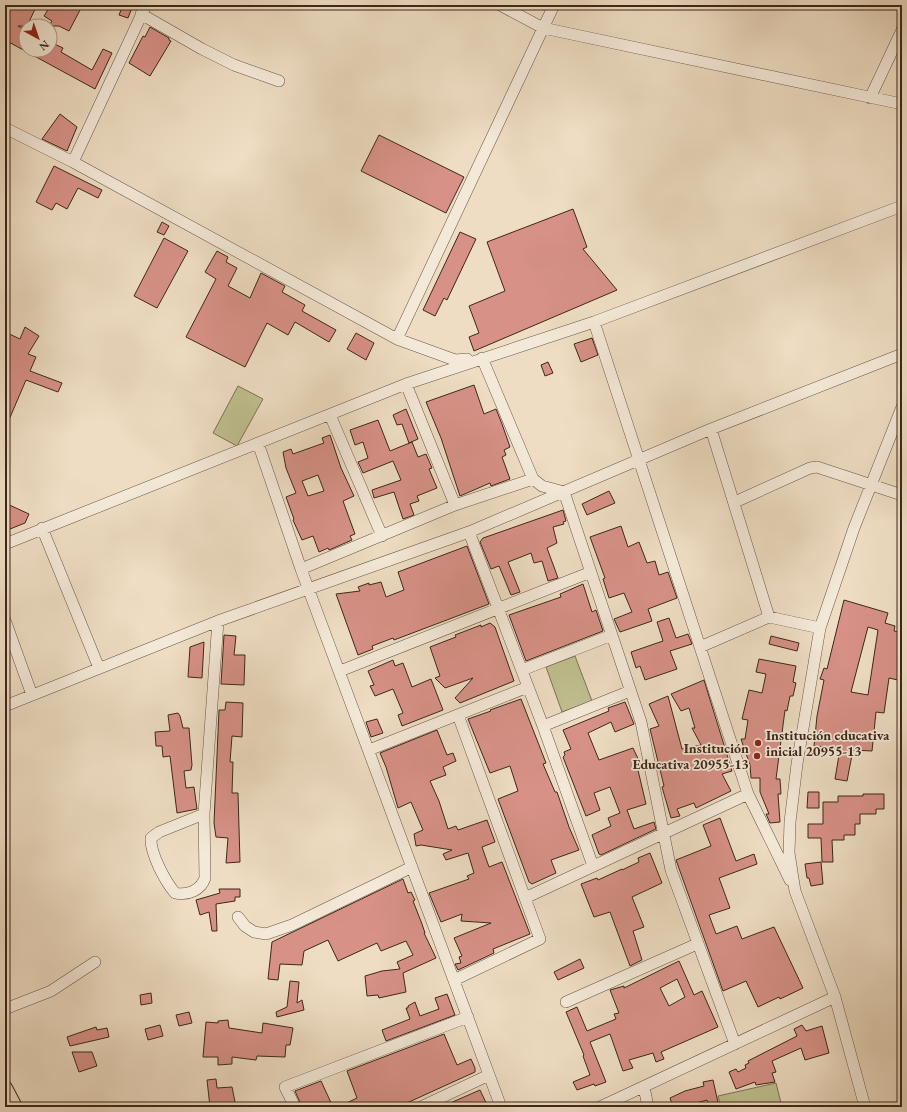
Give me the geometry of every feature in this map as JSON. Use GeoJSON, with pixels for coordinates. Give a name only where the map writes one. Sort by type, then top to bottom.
{"type":"FeatureCollection","features":[{"type":"Feature","properties":{"kind":"main road"},"geometry":{"type":"LineString","coordinates":[[5,1088],[15,1107]]}},
{"type":"Feature","properties":{"kind":"street"},"geometry":{"type":"LineString","coordinates":[[500,5],[543,28],[902,104]]}},
{"type":"Feature","properties":{"kind":"street"},"geometry":{"type":"LineString","coordinates":[[397,339],[554,5]]}},
{"type":"Feature","properties":{"kind":"street"},"geometry":{"type":"LineString","coordinates":[[73,162],[143,10],[202,49],[234,65],[279,80]]}},
{"type":"Feature","properties":{"kind":"street"},"geometry":{"type":"LineString","coordinates":[[870,98],[902,30]]}},
{"type":"Feature","properties":{"kind":"street"},"geometry":{"type":"LineString","coordinates":[[5,128],[73,162],[397,339],[455,360],[482,358]]}},
{"type":"Feature","properties":{"kind":"street"},"geometry":{"type":"LineString","coordinates":[[5,544],[406,384],[594,322],[902,206]]}},
{"type":"Feature","properties":{"kind":"street"},"geometry":{"type":"LineString","coordinates":[[594,322],[748,794],[795,891],[835,997],[865,1107]]}},
{"type":"Feature","properties":{"kind":"street"},"geometry":{"type":"LineString","coordinates":[[5,706],[218,621],[469,532],[711,429],[902,354]]}},
{"type":"Feature","properties":{"kind":"street"},"geometry":{"type":"LineString","coordinates":[[482,358],[534,479],[542,486],[564,492]]}},
{"type":"Feature","properties":{"kind":"street"},"geometry":{"type":"LineString","coordinates":[[406,384],[455,505]]}},
{"type":"Feature","properties":{"kind":"street"},"geometry":{"type":"LineString","coordinates":[[795,891],[789,853],[790,822],[797,764],[820,628],[837,575],[870,486],[902,407]]}},
{"type":"Feature","properties":{"kind":"street"},"geometry":{"type":"LineString","coordinates":[[330,415],[382,536]]}},
{"type":"Feature","properties":{"kind":"street"},"geometry":{"type":"LineString","coordinates":[[711,429],[735,502],[769,617]]}},
{"type":"Feature","properties":{"kind":"street"},"geometry":{"type":"LineString","coordinates":[[258,443],[301,570],[340,671],[501,1107]]}},
{"type":"Feature","properties":{"kind":"street"},"geometry":{"type":"LineString","coordinates":[[735,502],[810,468],[817,467],[870,486],[902,495]]}},
{"type":"Feature","properties":{"kind":"street"},"geometry":{"type":"LineString","coordinates":[[301,570],[455,505],[534,479]]}},
{"type":"Feature","properties":{"kind":"street"},"geometry":{"type":"LineString","coordinates":[[564,492],[641,722],[671,870],[735,1044]]}},
{"type":"Feature","properties":{"kind":"street"},"geometry":{"type":"LineString","coordinates":[[42,528],[99,668]]}},
{"type":"Feature","properties":{"kind":"street"},"geometry":{"type":"LineString","coordinates":[[469,532],[500,608],[593,866]]}},
{"type":"Feature","properties":{"kind":"street"},"geometry":{"type":"LineString","coordinates":[[340,671],[591,572]]}},
{"type":"Feature","properties":{"kind":"street"},"geometry":{"type":"LineString","coordinates":[[700,647],[769,617],[820,628]]}},
{"type":"Feature","properties":{"kind":"street"},"geometry":{"type":"LineString","coordinates":[[5,620],[32,695]]}},
{"type":"Feature","properties":{"kind":"street"},"geometry":{"type":"LineString","coordinates":[[204,814],[159,832],[151,838],[150,846],[168,886],[174,894],[180,895],[196,890],[202,886],[205,878],[204,814],[218,621]]}},
{"type":"Feature","properties":{"kind":"street"},"geometry":{"type":"LineString","coordinates":[[522,670],[612,635]]}},
{"type":"Feature","properties":{"kind":"street"},"geometry":{"type":"LineString","coordinates":[[369,750],[528,687]]}},
{"type":"Feature","properties":{"kind":"street"},"geometry":{"type":"LineString","coordinates":[[543,726],[630,690]]}},
{"type":"Feature","properties":{"kind":"street"},"geometry":{"type":"LineString","coordinates":[[454,980],[540,939],[458,714]]}},
{"type":"Feature","properties":{"kind":"street"},"geometry":{"type":"LineString","coordinates":[[525,898],[748,794]]}},
{"type":"Feature","properties":{"kind":"street"},"geometry":{"type":"LineString","coordinates":[[238,917],[245,926],[254,932],[266,934],[292,925],[412,867]]}},
{"type":"Feature","properties":{"kind":"street"},"geometry":{"type":"LineString","coordinates":[[566,1002],[697,944]]}},
{"type":"Feature","properties":{"kind":"street"},"geometry":{"type":"LineString","coordinates":[[5,1009],[51,991],[95,962]]}},
{"type":"Feature","properties":{"kind":"street"},"geometry":{"type":"LineString","coordinates":[[600,1107],[835,997]]}},
{"type":"Feature","properties":{"kind":"street"},"geometry":{"type":"LineString","coordinates":[[295,1107],[285,1087],[468,1017]]}},
{"type":"Feature","properties":{"kind":"street"},"geometry":{"type":"LineString","coordinates":[[421,1107],[489,1075]]}},
{"type":"Feature","properties":{"kind":"street"},"geometry":{"type":"LineString","coordinates":[[644,1087],[648,1107]]}},
{"type":"Feature","properties":{"kind":"green space"},"geometry":{"type":"Polygon","coordinates":[[[238,386],[263,399],[237,446],[213,433],[238,386]]]}},
{"type":"Feature","properties":{"kind":"green space"},"geometry":{"type":"Polygon","coordinates":[[[575,656],[592,701],[562,712],[546,667],[575,656]]]}},
{"type":"Feature","properties":{"kind":"green space"},"geometry":{"type":"Polygon","coordinates":[[[776,1083],[782,1107],[721,1107],[718,1096],[776,1083]]]}},
{"type":"Feature","properties":{"kind":"building"},"geometry":{"type":"Polygon","coordinates":[[[5,5],[37,5],[31,18],[18,18],[18,47],[5,40],[5,5]]]}},
{"type":"Feature","properties":{"kind":"building"},"geometry":{"type":"Polygon","coordinates":[[[51,5],[70,5],[80,10],[69,31],[58,26],[58,18],[47,18],[44,16],[51,5]]]}},
{"type":"Feature","properties":{"kind":"building"},"geometry":{"type":"Polygon","coordinates":[[[123,5],[133,5],[128,18],[119,15],[123,5]]]}},
{"type":"Feature","properties":{"kind":"building"},"geometry":{"type":"Polygon","coordinates":[[[150,27],[169,38],[171,41],[150,76],[129,63],[143,36],[145,37],[150,27]]]}},
{"type":"Feature","properties":{"kind":"building"},"geometry":{"type":"Polygon","coordinates":[[[58,46],[63,48],[61,52],[92,70],[103,49],[112,53],[95,89],[38,58],[58,58],[58,46]]]}},
{"type":"Feature","properties":{"kind":"building"},"geometry":{"type":"Polygon","coordinates":[[[60,114],[77,127],[67,151],[42,139],[60,114]]]}},
{"type":"Feature","properties":{"kind":"building"},"geometry":{"type":"Polygon","coordinates":[[[379,135],[464,177],[446,213],[361,171],[379,135]]]}},
{"type":"Feature","properties":{"kind":"building"},"geometry":{"type":"Polygon","coordinates":[[[54,166],[102,190],[98,198],[78,188],[67,209],[56,203],[52,210],[36,202],[54,166]]]}},
{"type":"Feature","properties":{"kind":"building"},"geometry":{"type":"Polygon","coordinates":[[[573,209],[587,247],[583,249],[617,290],[474,351],[469,337],[479,333],[469,306],[505,291],[487,242],[573,209]]]}},
{"type":"Feature","properties":{"kind":"building"},"geometry":{"type":"Polygon","coordinates":[[[162,222],[169,226],[164,235],[157,232],[162,222]]]}},
{"type":"Feature","properties":{"kind":"building"},"geometry":{"type":"Polygon","coordinates":[[[460,232],[476,239],[447,300],[444,298],[435,316],[423,310],[460,232]]]}},
{"type":"Feature","properties":{"kind":"building"},"geometry":{"type":"Polygon","coordinates":[[[164,238],[188,251],[157,308],[134,296],[164,238]]]}},
{"type":"Feature","properties":{"kind":"building"},"geometry":{"type":"Polygon","coordinates":[[[217,251],[228,257],[226,262],[237,268],[228,286],[250,298],[261,273],[285,286],[282,292],[305,305],[302,311],[336,330],[329,342],[295,322],[288,335],[267,323],[245,367],[186,337],[216,279],[205,272],[217,251]]]}},
{"type":"Feature","properties":{"kind":"building"},"geometry":{"type":"Polygon","coordinates":[[[25,327],[39,336],[28,354],[36,357],[30,371],[62,383],[58,392],[26,380],[5,429],[5,332],[20,339],[25,327]]]}},
{"type":"Feature","properties":{"kind":"building"},"geometry":{"type":"Polygon","coordinates":[[[356,333],[374,343],[366,360],[347,349],[356,333]]]}},
{"type":"Feature","properties":{"kind":"building"},"geometry":{"type":"Polygon","coordinates":[[[592,338],[598,355],[581,362],[574,344],[592,338]]]}},
{"type":"Feature","properties":{"kind":"building"},"geometry":{"type":"Polygon","coordinates":[[[548,362],[553,373],[545,376],[541,365],[548,362]]]}},
{"type":"Feature","properties":{"kind":"building"},"geometry":{"type":"Polygon","coordinates":[[[474,385],[484,414],[496,409],[502,424],[510,447],[504,450],[506,455],[502,457],[510,479],[491,486],[490,483],[460,496],[441,438],[426,402],[474,385]]]}},
{"type":"Feature","properties":{"kind":"building"},"geometry":{"type":"Polygon","coordinates":[[[406,409],[418,439],[409,443],[402,424],[397,425],[393,415],[406,409]]]}},
{"type":"Feature","properties":{"kind":"building"},"geometry":{"type":"Polygon","coordinates":[[[378,420],[390,451],[412,442],[418,457],[426,454],[432,468],[429,469],[437,488],[417,496],[419,501],[410,504],[414,515],[403,519],[394,492],[374,498],[372,490],[401,480],[393,461],[363,473],[358,462],[368,458],[363,442],[355,445],[350,430],[378,420]]]}},
{"type":"Feature","properties":{"kind":"building"},"geometry":{"type":"Polygon","coordinates":[[[330,435],[341,468],[354,496],[343,501],[355,534],[350,536],[352,540],[329,550],[328,548],[319,552],[313,536],[302,540],[293,520],[294,519],[286,497],[296,493],[286,468],[283,452],[291,449],[293,454],[324,443],[322,438],[330,435]],[[318,475],[302,481],[308,496],[324,491],[318,475]]]}},
{"type":"Feature","properties":{"kind":"building"},"geometry":{"type":"Polygon","coordinates":[[[609,491],[615,503],[587,515],[582,504],[609,491]]]}},
{"type":"Feature","properties":{"kind":"building"},"geometry":{"type":"Polygon","coordinates":[[[5,503],[29,514],[25,523],[5,531],[5,503]]]}},
{"type":"Feature","properties":{"kind":"building"},"geometry":{"type":"Polygon","coordinates":[[[563,510],[566,521],[563,522],[564,524],[553,527],[557,543],[547,548],[558,578],[548,581],[542,561],[534,563],[531,553],[508,562],[520,592],[511,595],[499,566],[491,569],[480,542],[483,538],[563,510]]]}},
{"type":"Feature","properties":{"kind":"building"},"geometry":{"type":"Polygon","coordinates":[[[621,526],[628,547],[639,542],[647,563],[655,561],[659,575],[668,572],[677,598],[648,609],[652,621],[620,632],[614,619],[632,612],[624,593],[609,598],[603,579],[605,578],[590,537],[621,526]]]}},
{"type":"Feature","properties":{"kind":"building"},"geometry":{"type":"Polygon","coordinates":[[[467,546],[489,604],[394,640],[393,638],[372,646],[373,649],[358,655],[336,594],[360,591],[358,587],[369,583],[369,585],[381,582],[386,597],[404,590],[398,572],[467,546]]]}},
{"type":"Feature","properties":{"kind":"building"},"geometry":{"type":"Polygon","coordinates":[[[583,584],[592,612],[596,610],[603,631],[526,661],[509,615],[561,597],[560,594],[583,584]]]}},
{"type":"Feature","properties":{"kind":"building"},"geometry":{"type":"Polygon","coordinates":[[[844,600],[888,613],[885,623],[895,626],[894,631],[900,632],[899,636],[902,636],[902,681],[889,678],[884,713],[876,712],[872,751],[853,750],[847,781],[835,779],[840,749],[814,746],[817,716],[824,680],[820,679],[824,668],[827,669],[844,600]],[[868,627],[851,692],[868,695],[878,630],[868,627]]]}},
{"type":"Feature","properties":{"kind":"building"},"geometry":{"type":"Polygon","coordinates":[[[669,618],[676,638],[688,634],[692,644],[670,651],[677,669],[645,680],[640,666],[636,668],[631,652],[663,641],[657,622],[669,618]]]}},
{"type":"Feature","properties":{"kind":"building"},"geometry":{"type":"Polygon","coordinates":[[[490,623],[495,627],[514,681],[460,703],[455,698],[473,678],[445,688],[435,678],[440,676],[430,647],[456,637],[455,635],[490,623]]]}},
{"type":"Feature","properties":{"kind":"building"},"geometry":{"type":"Polygon","coordinates":[[[224,635],[236,636],[234,655],[245,655],[244,685],[221,684],[224,635]]]}},
{"type":"Feature","properties":{"kind":"building"},"geometry":{"type":"Polygon","coordinates":[[[771,636],[799,643],[797,651],[769,644],[771,636]]]}},
{"type":"Feature","properties":{"kind":"building"},"geometry":{"type":"Polygon","coordinates":[[[204,642],[202,678],[188,677],[190,647],[204,642]]]}},
{"type":"Feature","properties":{"kind":"building"},"geometry":{"type":"Polygon","coordinates":[[[759,659],[796,666],[793,682],[796,683],[793,696],[790,696],[787,711],[785,710],[776,779],[780,779],[781,794],[778,794],[780,822],[770,823],[766,814],[769,814],[760,792],[760,778],[751,778],[750,765],[741,739],[745,739],[748,720],[742,719],[749,690],[762,693],[766,674],[756,672],[759,659]]]}},
{"type":"Feature","properties":{"kind":"building"},"geometry":{"type":"Polygon","coordinates":[[[393,660],[395,666],[403,663],[412,687],[431,679],[443,710],[402,726],[398,715],[403,713],[393,689],[375,696],[370,686],[374,685],[368,671],[393,660]]]}},
{"type":"Feature","properties":{"kind":"building"},"geometry":{"type":"Polygon","coordinates":[[[704,680],[732,771],[722,774],[731,791],[696,808],[694,803],[677,809],[680,816],[671,818],[662,787],[664,786],[650,729],[659,726],[649,704],[668,696],[682,749],[701,745],[692,728],[695,728],[689,708],[681,711],[671,694],[704,680]]]}},
{"type":"Feature","properties":{"kind":"building"},"geometry":{"type":"Polygon","coordinates":[[[521,699],[546,763],[543,764],[555,792],[557,792],[579,850],[551,860],[556,873],[532,884],[529,882],[498,799],[518,791],[510,766],[490,773],[468,719],[521,699]]]}},
{"type":"Feature","properties":{"kind":"building"},"geometry":{"type":"Polygon","coordinates":[[[226,702],[243,703],[242,737],[232,736],[230,762],[233,762],[232,793],[238,793],[240,862],[226,863],[228,838],[216,837],[214,823],[219,710],[225,710],[226,702]]]}},
{"type":"Feature","properties":{"kind":"building"},"geometry":{"type":"Polygon","coordinates":[[[625,702],[634,724],[615,732],[611,722],[588,733],[599,760],[633,748],[641,765],[637,766],[646,804],[627,810],[634,829],[654,822],[656,829],[601,855],[599,854],[592,835],[611,826],[608,818],[620,813],[610,787],[594,793],[600,810],[586,816],[563,757],[565,755],[564,752],[571,749],[563,730],[609,711],[608,708],[625,702]]]}},
{"type":"Feature","properties":{"kind":"building"},"geometry":{"type":"Polygon","coordinates":[[[178,713],[183,728],[189,728],[192,765],[191,770],[184,771],[186,788],[194,787],[197,809],[177,813],[170,756],[163,757],[162,746],[156,746],[155,732],[170,731],[168,715],[178,713]]]}},
{"type":"Feature","properties":{"kind":"building"},"geometry":{"type":"Polygon","coordinates":[[[377,719],[383,733],[371,737],[366,722],[377,719]]]}},
{"type":"Feature","properties":{"kind":"building"},"geometry":{"type":"Polygon","coordinates":[[[437,730],[447,755],[453,753],[456,761],[443,767],[446,775],[430,781],[439,801],[448,829],[456,826],[458,830],[487,820],[495,842],[482,847],[489,867],[502,862],[530,934],[493,949],[494,953],[458,970],[455,964],[461,963],[459,957],[462,956],[454,938],[491,923],[461,921],[462,914],[441,922],[429,893],[469,879],[467,876],[474,873],[468,853],[446,860],[443,854],[452,850],[421,845],[416,846],[414,834],[423,830],[411,802],[398,808],[386,767],[380,753],[437,730]]]}},
{"type":"Feature","properties":{"kind":"building"},"geometry":{"type":"Polygon","coordinates":[[[808,792],[819,792],[819,808],[807,808],[808,792]]]}},
{"type":"Feature","properties":{"kind":"building"},"geometry":{"type":"Polygon","coordinates":[[[863,794],[884,794],[884,809],[876,809],[876,814],[860,814],[860,824],[855,824],[855,835],[844,835],[844,840],[832,840],[833,862],[822,862],[821,838],[808,838],[808,824],[823,824],[823,802],[838,802],[838,796],[863,796],[863,794]]]}},
{"type":"Feature","properties":{"kind":"building"},"geometry":{"type":"Polygon","coordinates":[[[720,818],[736,861],[754,854],[757,864],[719,878],[730,908],[709,915],[716,934],[737,926],[742,939],[774,927],[803,988],[758,1007],[746,981],[723,991],[676,860],[711,846],[703,825],[720,818]]]}},
{"type":"Feature","properties":{"kind":"building"},"geometry":{"type":"Polygon","coordinates":[[[650,853],[662,883],[632,897],[644,927],[633,931],[642,960],[630,966],[610,912],[594,917],[581,884],[597,878],[598,880],[622,870],[639,862],[638,858],[650,853]]]}},
{"type":"Feature","properties":{"kind":"building"},"geometry":{"type":"Polygon","coordinates":[[[821,862],[823,884],[811,886],[809,878],[807,878],[805,864],[821,862]]]}},
{"type":"Feature","properties":{"kind":"building"},"geometry":{"type":"Polygon","coordinates":[[[403,879],[408,893],[411,892],[415,900],[413,901],[424,933],[436,958],[403,973],[406,992],[379,998],[378,995],[367,996],[365,976],[382,971],[400,969],[397,962],[413,955],[406,941],[381,951],[377,943],[338,961],[328,940],[304,951],[302,965],[280,964],[278,980],[268,979],[272,942],[403,879]]]}},
{"type":"Feature","properties":{"kind":"building"},"geometry":{"type":"Polygon","coordinates":[[[219,889],[240,889],[240,897],[235,897],[235,901],[216,904],[217,931],[212,931],[209,912],[200,915],[196,900],[220,893],[219,889]]]}},
{"type":"Feature","properties":{"kind":"building"},"geometry":{"type":"Polygon","coordinates":[[[580,959],[584,968],[558,980],[554,972],[580,959]]]}},
{"type":"Feature","properties":{"kind":"building"},"geometry":{"type":"Polygon","coordinates":[[[679,961],[694,995],[702,991],[718,1027],[661,1052],[664,1059],[656,1062],[653,1053],[629,1060],[633,1068],[623,1071],[610,1034],[590,1042],[606,1082],[595,1086],[594,1084],[577,1090],[573,1082],[590,1075],[583,1056],[584,1055],[566,1012],[577,1007],[587,1031],[616,1019],[614,1014],[619,1013],[610,990],[624,986],[624,988],[679,961]],[[677,979],[660,988],[669,1006],[685,997],[677,979]]]}},
{"type":"Feature","properties":{"kind":"building"},"geometry":{"type":"Polygon","coordinates":[[[290,981],[299,982],[297,1003],[302,1000],[304,1010],[277,1017],[276,1012],[287,1007],[290,981]]]}},
{"type":"Feature","properties":{"kind":"building"},"geometry":{"type":"Polygon","coordinates":[[[151,993],[152,1003],[141,1005],[140,995],[151,993]]]}},
{"type":"Feature","properties":{"kind":"building"},"geometry":{"type":"Polygon","coordinates":[[[447,994],[455,1015],[386,1041],[382,1030],[410,1019],[406,1008],[408,1008],[408,1006],[415,1002],[420,1016],[439,1009],[435,998],[447,994]]]}},
{"type":"Feature","properties":{"kind":"building"},"geometry":{"type":"Polygon","coordinates":[[[189,1012],[192,1023],[179,1026],[176,1015],[189,1012]]]}},
{"type":"Feature","properties":{"kind":"building"},"geometry":{"type":"Polygon","coordinates":[[[228,1020],[229,1028],[262,1033],[263,1023],[293,1028],[290,1045],[286,1045],[285,1057],[257,1056],[256,1060],[232,1057],[232,1064],[218,1065],[218,1057],[203,1057],[206,1022],[218,1023],[218,1021],[228,1020]]]}},
{"type":"Feature","properties":{"kind":"building"},"geometry":{"type":"Polygon","coordinates":[[[160,1025],[163,1036],[148,1040],[145,1029],[160,1025]]]}},
{"type":"Feature","properties":{"kind":"building"},"geometry":{"type":"Polygon","coordinates":[[[802,1025],[806,1031],[822,1026],[829,1053],[805,1060],[801,1048],[772,1061],[776,1072],[772,1073],[775,1082],[756,1085],[755,1082],[736,1089],[729,1072],[736,1069],[738,1072],[746,1068],[745,1065],[749,1063],[748,1061],[797,1036],[794,1029],[802,1025]]]}},
{"type":"Feature","properties":{"kind":"building"},"geometry":{"type":"Polygon","coordinates":[[[96,1027],[97,1030],[107,1028],[109,1037],[70,1046],[67,1037],[96,1027]]]}},
{"type":"Feature","properties":{"kind":"building"},"geometry":{"type":"Polygon","coordinates":[[[444,1034],[457,1065],[471,1059],[475,1072],[398,1107],[338,1107],[357,1098],[347,1071],[444,1034]]]}},
{"type":"Feature","properties":{"kind":"building"},"geometry":{"type":"Polygon","coordinates":[[[72,1052],[92,1052],[97,1066],[79,1072],[72,1052]]]}},
{"type":"Feature","properties":{"kind":"building"},"geometry":{"type":"Polygon","coordinates":[[[216,1079],[217,1088],[232,1087],[236,1107],[210,1107],[207,1080],[216,1079]]]}},
{"type":"Feature","properties":{"kind":"building"},"geometry":{"type":"Polygon","coordinates":[[[713,1080],[719,1107],[709,1107],[707,1100],[689,1105],[689,1107],[673,1107],[670,1098],[685,1091],[704,1086],[703,1082],[713,1080]]]}},
{"type":"Feature","properties":{"kind":"building"},"geometry":{"type":"Polygon","coordinates":[[[321,1081],[333,1107],[302,1107],[295,1091],[321,1081]]]}},
{"type":"Feature","properties":{"kind":"building"},"geometry":{"type":"Polygon","coordinates":[[[480,1090],[488,1107],[441,1107],[480,1090]]]}},
{"type":"Feature","properties":{"kind":"place","name":"Institución educativa inicial 20955-13"},"geometry":{"type":"Point","coordinates":[758,743]}},
{"type":"Feature","properties":{"kind":"place","name":"Institución Educativa 20955-13"},"geometry":{"type":"Point","coordinates":[757,756]}}]}
